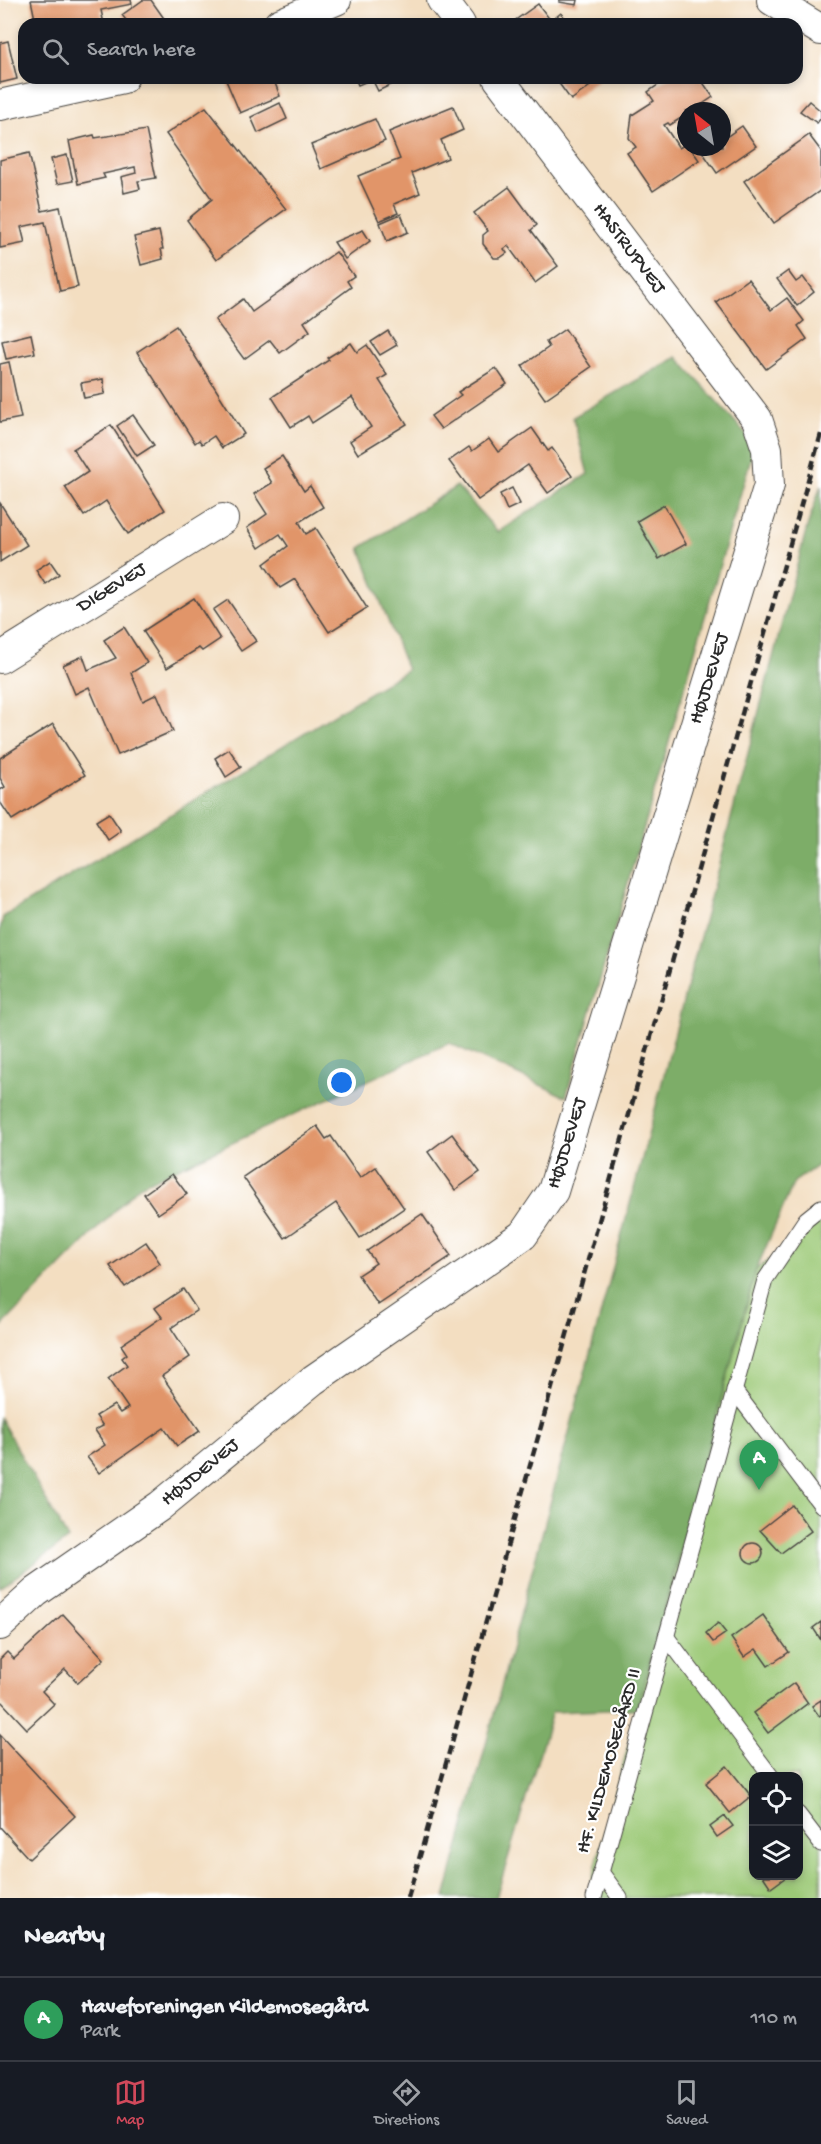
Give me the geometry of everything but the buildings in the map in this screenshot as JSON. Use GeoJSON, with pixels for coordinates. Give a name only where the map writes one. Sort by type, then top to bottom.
{"type":"FeatureCollection","features":[{"type":"Feature","properties":{"kind":"street"},"geometry":{"type":"LineString","coordinates":[[293,18],[336,0]]}},
{"type":"Feature","properties":{"kind":"street"},"geometry":{"type":"LineString","coordinates":[[442,0],[456,18]]}},
{"type":"Feature","properties":{"kind":"street"},"geometry":{"type":"LineString","coordinates":[[772,0],[801,18]]}},
{"type":"Feature","properties":{"kind":"street"},"geometry":{"type":"LineString","coordinates":[[803,19],[821,30]]}},
{"type":"Feature","properties":{"kind":"street"},"geometry":{"type":"LineString","coordinates":[[0,105],[96,84]]}},
{"type":"Feature","properties":{"kind":"street","name":"HASTRUPVEJ"},"geometry":{"type":"LineString","coordinates":[[503,84],[757,419]]}},
{"type":"Feature","properties":{"kind":"street","name":"HØJDEVEJ"},"geometry":{"type":"LineString","coordinates":[[0,1625],[36,1592],[160,1506],[313,1380],[523,1235],[553,1191],[769,484],[767,448],[757,419]]}},
{"type":"Feature","properties":{"kind":"street","name":"DIGEVEJ"},"geometry":{"type":"LineString","coordinates":[[0,658],[223,519]]}},
{"type":"Feature","properties":{"kind":"lane","name":"HF. KILDEMOSEGÅRD II"},"geometry":{"type":"LineString","coordinates":[[594,1898],[765,1280],[806,1219],[821,1207]]}},
{"type":"Feature","properties":{"kind":"lane"},"geometry":{"type":"LineString","coordinates":[[734,1390],[821,1505]]}},
{"type":"Feature","properties":{"kind":"lane"},"geometry":{"type":"LineString","coordinates":[[666,1636],[768,1772]]}},
{"type":"Feature","properties":{"kind":"lane"},"geometry":{"type":"LineString","coordinates":[[803,1821],[821,1844]]}},
{"type":"Feature","properties":{"kind":"lane"},"geometry":{"type":"LineString","coordinates":[[601,1872],[620,1898]]}},
{"type":"Feature","properties":{"kind":"green space"},"geometry":{"type":"Polygon","coordinates":[[[677,357],[755,444],[566,1097],[449,1043],[139,1186],[0,1328],[0,930],[3,917],[407,670],[360,548],[457,486],[498,532],[588,474],[573,417],[677,357]]]}},
{"type":"Feature","properties":{"kind":"green space"},"geometry":{"type":"Polygon","coordinates":[[[821,485],[821,1163],[794,1182],[756,1270],[637,1709],[552,1712],[496,1898],[445,1898],[807,527],[821,485]]]}},
{"type":"Feature","properties":{"kind":"green space"},"geometry":{"type":"Polygon","coordinates":[[[821,1220],[821,1898],[587,1898],[756,1270],[821,1220]]]}},
{"type":"Feature","properties":{"kind":"green space"},"geometry":{"type":"Polygon","coordinates":[[[0,1418],[68,1539],[0,1588],[0,1418]]]}},
{"type":"Feature","properties":{"kind":"railway"},"geometry":{"type":"LineString","coordinates":[[408,1898],[821,434]]}},
{"type":"Feature","properties":{"kind":"place","name":"Haveforeningen Kildemosegård"},"geometry":{"type":"Point","coordinates":[759,1490]}}]}
